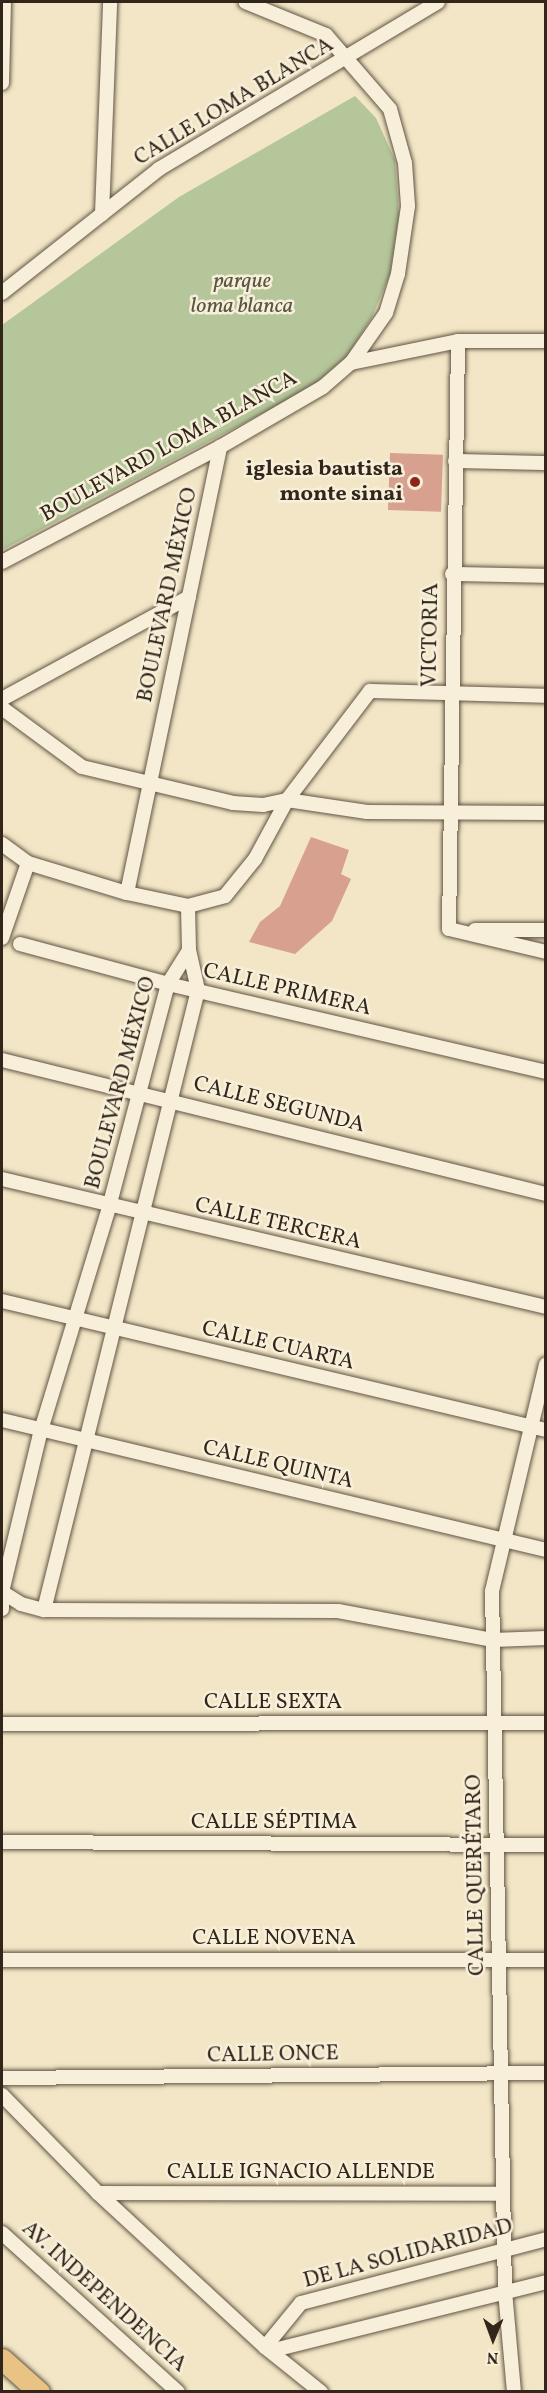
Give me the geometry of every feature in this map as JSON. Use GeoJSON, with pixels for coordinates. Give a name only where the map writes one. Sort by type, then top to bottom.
{"type":"FeatureCollection","features":[{"type":"Feature","properties":{"kind":"main road"},"geometry":{"type":"LineString","coordinates":[[2,2359],[39,2391]]}},
{"type":"Feature","properties":{"kind":"street"},"geometry":{"type":"LineString","coordinates":[[2,83],[4,2]]}},
{"type":"Feature","properties":{"kind":"street"},"geometry":{"type":"LineString","coordinates":[[102,214],[110,2]]}},
{"type":"Feature","properties":{"kind":"street"},"geometry":{"type":"LineString","coordinates":[[245,2],[326,35],[390,109],[405,163],[408,206],[398,274],[386,313],[351,363]]}},
{"type":"Feature","properties":{"kind":"street","name":"CALLE LOMA BLANCA"},"geometry":{"type":"LineString","coordinates":[[2,293],[159,169],[438,2]]}},
{"type":"Feature","properties":{"kind":"street"},"geometry":{"type":"LineString","coordinates":[[351,363],[458,340],[546,341]]}},
{"type":"Feature","properties":{"kind":"street","name":"VICTORIA"},"geometry":{"type":"LineString","coordinates":[[449,929],[452,574],[458,340]]}},
{"type":"Feature","properties":{"kind":"street","name":"BOULEVARD LOMA BLANCA"},"geometry":{"type":"LineString","coordinates":[[2,562],[220,447],[323,387],[351,363]]}},
{"type":"Feature","properties":{"kind":"street","name":"BOULEVARD MÉXICO"},"geometry":{"type":"LineString","coordinates":[[127,893],[220,447]]}},
{"type":"Feature","properties":{"kind":"street"},"geometry":{"type":"LineString","coordinates":[[456,461],[546,463]]}},
{"type":"Feature","properties":{"kind":"street"},"geometry":{"type":"LineString","coordinates":[[452,574],[546,576]]}},
{"type":"Feature","properties":{"kind":"street"},"geometry":{"type":"LineString","coordinates":[[2,699],[189,597]]}},
{"type":"Feature","properties":{"kind":"street"},"geometry":{"type":"LineString","coordinates":[[2,844],[28,863],[127,893],[188,906],[225,896],[255,859],[287,800],[370,692],[546,696]]}},
{"type":"Feature","properties":{"kind":"street"},"geometry":{"type":"LineString","coordinates":[[2,708],[82,767],[233,803],[263,805],[287,800],[367,812],[546,813]]}},
{"type":"Feature","properties":{"kind":"street"},"geometry":{"type":"LineString","coordinates":[[2,938],[28,863]]}},
{"type":"Feature","properties":{"kind":"street"},"geometry":{"type":"LineString","coordinates":[[44,1610],[198,990],[189,950],[188,906]]}},
{"type":"Feature","properties":{"kind":"street"},"geometry":{"type":"LineString","coordinates":[[449,929],[546,930]]}},
{"type":"Feature","properties":{"kind":"street"},"geometry":{"type":"LineString","coordinates":[[449,929],[546,952]]}},
{"type":"Feature","properties":{"kind":"street","name":"CALLE PRIMERA"},"geometry":{"type":"LineString","coordinates":[[20,944],[168,984],[546,1072]]}},
{"type":"Feature","properties":{"kind":"street","name":"BOULEVARD MÉXICO"},"geometry":{"type":"LineString","coordinates":[[2,1610],[2,1592],[41,1430],[109,1207],[168,984],[176,966],[189,950]]}},
{"type":"Feature","properties":{"kind":"street","name":"CALLE SEGUNDA"},"geometry":{"type":"LineString","coordinates":[[2,1060],[138,1096],[171,1100],[546,1194]]}},
{"type":"Feature","properties":{"kind":"street","name":"CALLE TERCERA"},"geometry":{"type":"LineString","coordinates":[[2,1179],[109,1207],[546,1307]]}},
{"type":"Feature","properties":{"kind":"street","name":"CALLE CUARTA"},"geometry":{"type":"LineString","coordinates":[[2,1301],[546,1430]]}},
{"type":"Feature","properties":{"kind":"street","name":"CALLE QUERÉTARO"},"geometry":{"type":"LineString","coordinates":[[514,2391],[505,2292],[492,1591],[546,1364]]}},
{"type":"Feature","properties":{"kind":"street","name":"CALLE QUINTA"},"geometry":{"type":"LineString","coordinates":[[2,1420],[546,1550]]}},
{"type":"Feature","properties":{"kind":"street"},"geometry":{"type":"LineString","coordinates":[[2,1592],[21,1604],[44,1610],[338,1611],[493,1640],[546,1638]]}},
{"type":"Feature","properties":{"kind":"street","name":"CALLE SEXTA"},"geometry":{"type":"LineString","coordinates":[[2,1724],[546,1723]]}},
{"type":"Feature","properties":{"kind":"street","name":"CALLE SÉPTIMA"},"geometry":{"type":"LineString","coordinates":[[2,1842],[546,1845]]}},
{"type":"Feature","properties":{"kind":"street","name":"CALLE NOVENA"},"geometry":{"type":"LineString","coordinates":[[2,1960],[546,1960]]}},
{"type":"Feature","properties":{"kind":"street","name":"CALLE ONCE"},"geometry":{"type":"LineString","coordinates":[[2,2078],[546,2073]]}},
{"type":"Feature","properties":{"kind":"street"},"geometry":{"type":"LineString","coordinates":[[2,2095],[98,2193],[267,2349],[321,2391]]}},
{"type":"Feature","properties":{"kind":"street","name":"CALLE IGNACIO ALLENDE"},"geometry":{"type":"LineString","coordinates":[[98,2193],[503,2194]]}},
{"type":"Feature","properties":{"kind":"street","name":"AV. INDEPENDENCIA"},"geometry":{"type":"LineString","coordinates":[[2,2233],[178,2391]]}},
{"type":"Feature","properties":{"kind":"street","name":"DE LA SOLIDARIDAD"},"geometry":{"type":"LineString","coordinates":[[267,2349],[301,2302],[546,2239]]}},
{"type":"Feature","properties":{"kind":"street"},"geometry":{"type":"LineString","coordinates":[[267,2349],[546,2282]]}},
{"type":"Feature","properties":{"kind":"green space","name":"parque loma blanca"},"geometry":{"type":"Polygon","coordinates":[[[355,96],[376,118],[395,160],[399,215],[390,274],[372,317],[347,356],[309,389],[2,550],[2,325],[179,197],[355,96]]]}},
{"type":"Feature","properties":{"kind":"building","name":"iglesia bautista monte sinai"},"geometry":{"type":"Polygon","coordinates":[[[390,453],[443,455],[441,512],[388,510],[390,453]]]}},
{"type":"Feature","properties":{"kind":"building"},"geometry":{"type":"Polygon","coordinates":[[[311,837],[349,850],[341,874],[351,879],[332,921],[295,954],[249,942],[260,922],[280,906],[311,837]]]}},
{"type":"Feature","properties":{"kind":"place","name":"iglesia bautista monte sinai"},"geometry":{"type":"Point","coordinates":[415,482]}}]}
